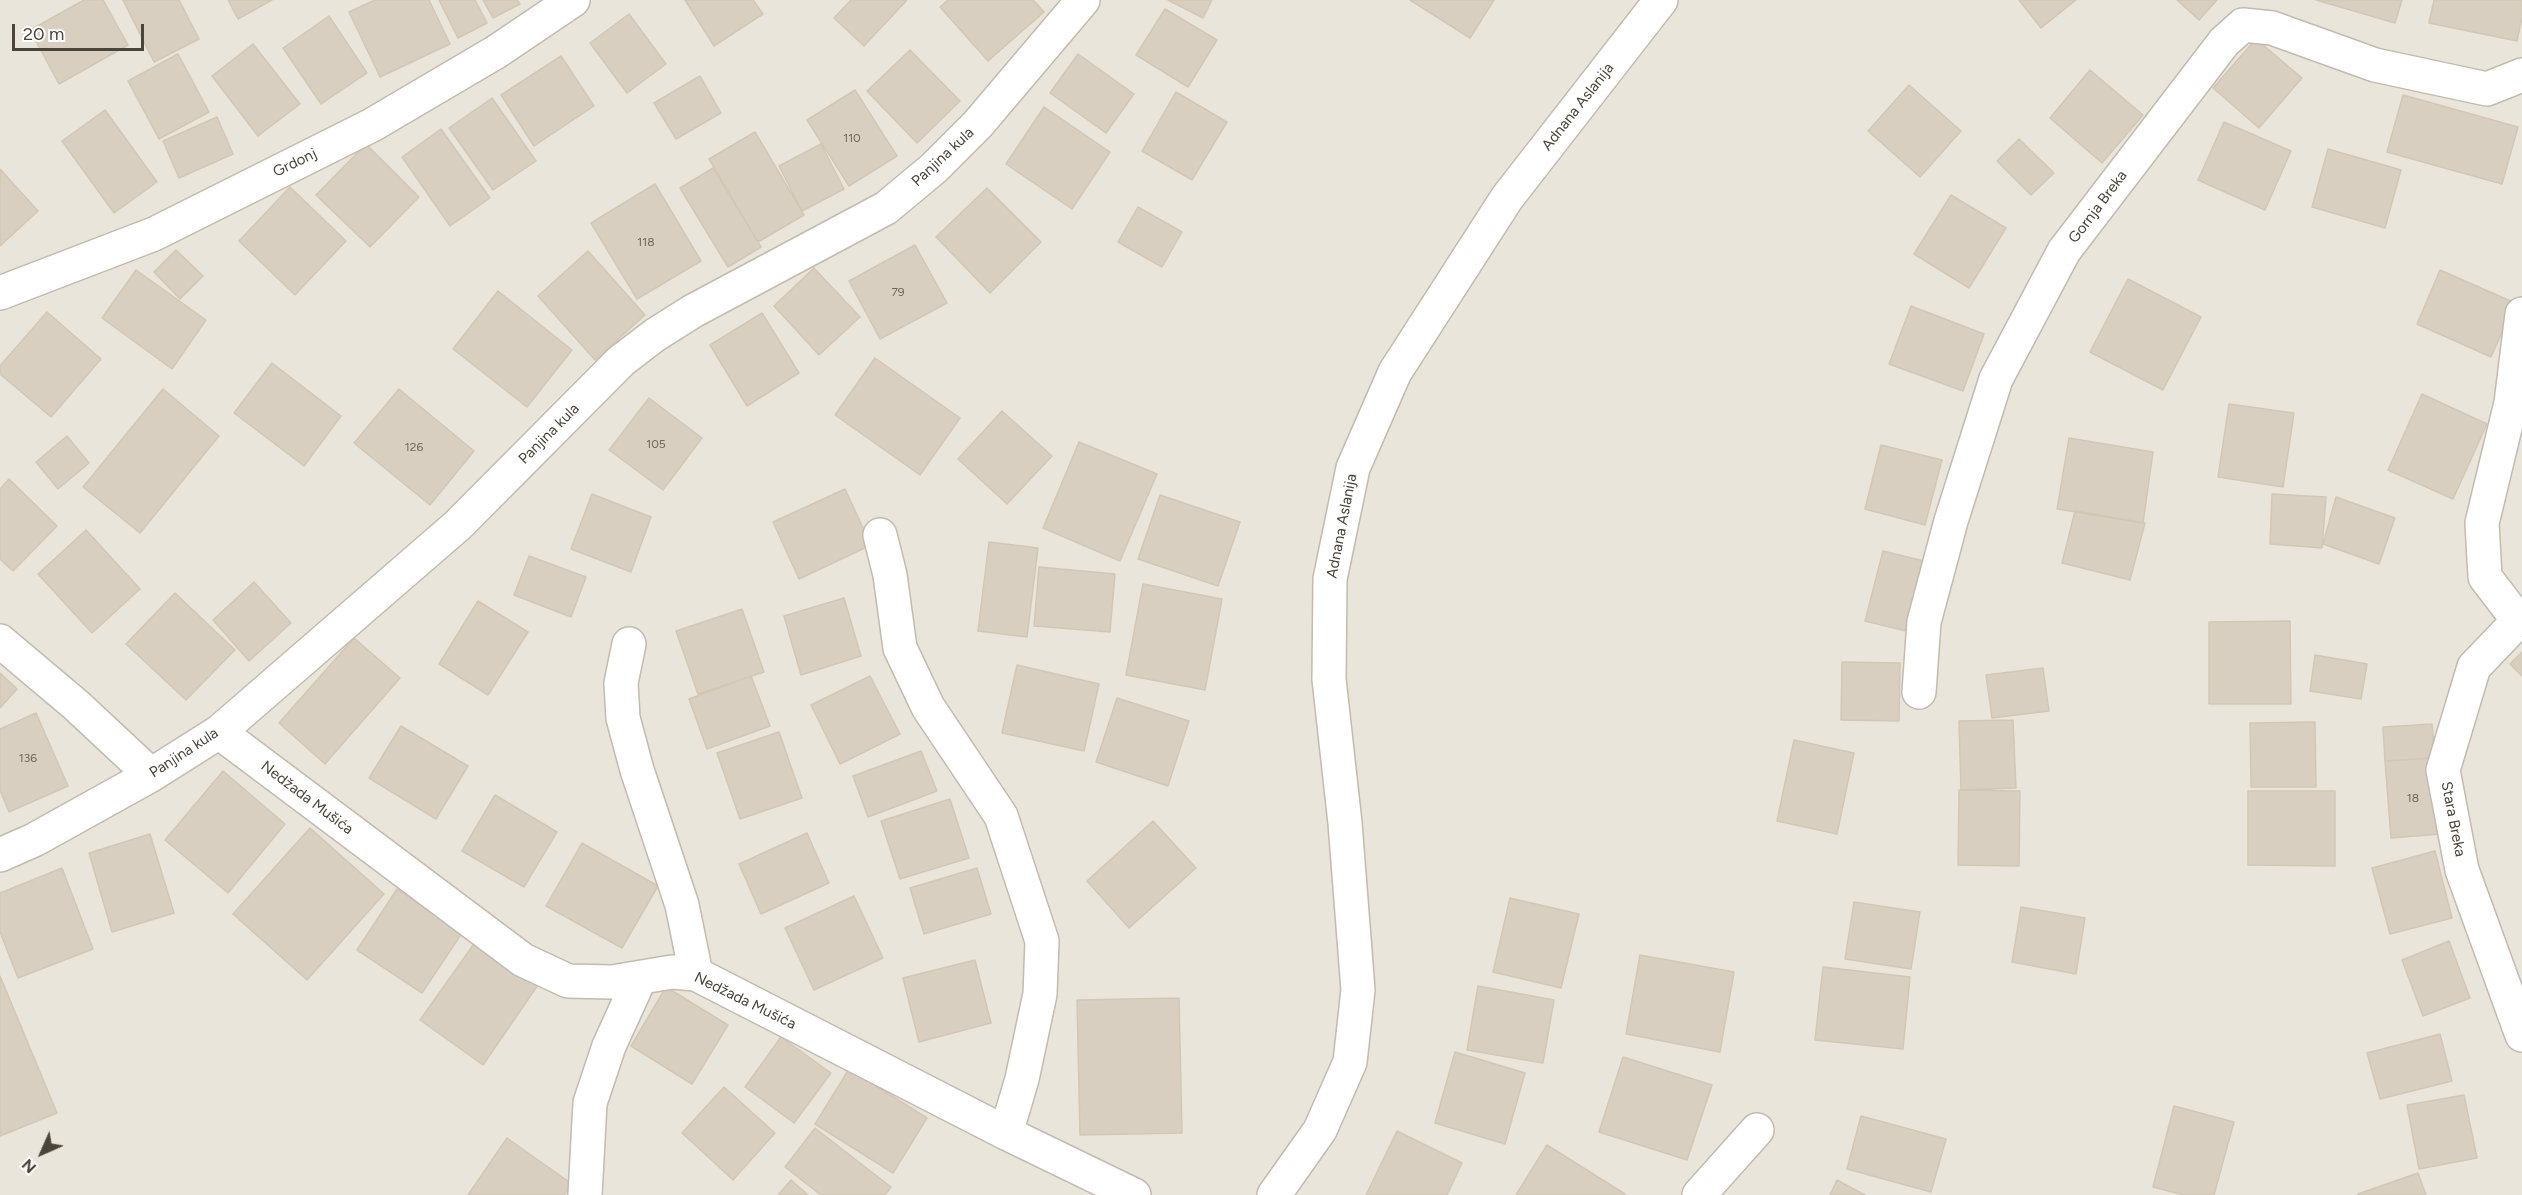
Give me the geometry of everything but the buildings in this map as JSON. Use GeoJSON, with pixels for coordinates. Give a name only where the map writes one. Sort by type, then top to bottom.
{"type":"FeatureCollection","features":[{"type":"Feature","properties":{"kind":"street","name":"Grdonj"},"geometry":{"type":"LineString","coordinates":[[0,294],[154,234],[372,125],[496,52],[573,0]]}},
{"type":"Feature","properties":{"kind":"street","name":"Panjina kula"},"geometry":{"type":"LineString","coordinates":[[0,855],[34,840],[151,775],[219,732],[458,525],[629,355],[655,334],[693,311],[886,208],[926,175],[978,124],[1083,0]]}},
{"type":"Feature","properties":{"kind":"street","name":"Adnana Aslanija"},"geometry":{"type":"LineString","coordinates":[[1274,1195],[1320,1130],[1350,1062],[1358,990],[1345,823],[1329,680],[1330,579],[1353,468],[1395,372],[1508,198],[1661,0]]}},
{"type":"Feature","properties":{"kind":"street","name":"Gornja Breka"},"geometry":{"type":"LineString","coordinates":[[1919,692],[1924,622],[1951,521],[1996,379],[2064,251],[2224,42],[2244,25],[2272,28],[2375,64],[2487,89],[2522,75]]}},
{"type":"Feature","properties":{"kind":"street"},"geometry":{"type":"LineString","coordinates":[[2520,618],[2485,577],[2482,523],[2511,403],[2522,314]]}},
{"type":"Feature","properties":{"kind":"street"},"geometry":{"type":"LineString","coordinates":[[880,535],[890,575],[900,648],[928,707],[1001,816],[1042,941],[1040,994],[1022,1079],[1006,1133]]}},
{"type":"Feature","properties":{"kind":"street","name":"Stara Breka"},"geometry":{"type":"LineString","coordinates":[[2520,618],[2474,667],[2443,770],[2462,870],[2522,1035]]}},
{"type":"Feature","properties":{"kind":"street"},"geometry":{"type":"LineString","coordinates":[[0,641],[76,705],[151,775]]}},
{"type":"Feature","properties":{"kind":"street"},"geometry":{"type":"LineString","coordinates":[[629,644],[621,683],[622,718],[682,904],[696,974]]}},
{"type":"Feature","properties":{"kind":"street","name":"Nedžada Mušića"},"geometry":{"type":"LineString","coordinates":[[219,732],[523,960],[568,981],[612,982],[672,972],[696,974],[1006,1133],[1084,1184],[1134,1195]]}},
{"type":"Feature","properties":{"kind":"street"},"geometry":{"type":"LineString","coordinates":[[585,1195],[590,1103],[609,1046],[640,978]]}},
{"type":"Feature","properties":{"kind":"street"},"geometry":{"type":"LineString","coordinates":[[1699,1195],[1757,1130]]}},
{"type":"Feature","properties":{"kind":"shaded area"},"geometry":{"type":"Polygon","coordinates":[[[0,0],[2522,0],[2522,1195],[0,1195],[0,0]]]}}]}
